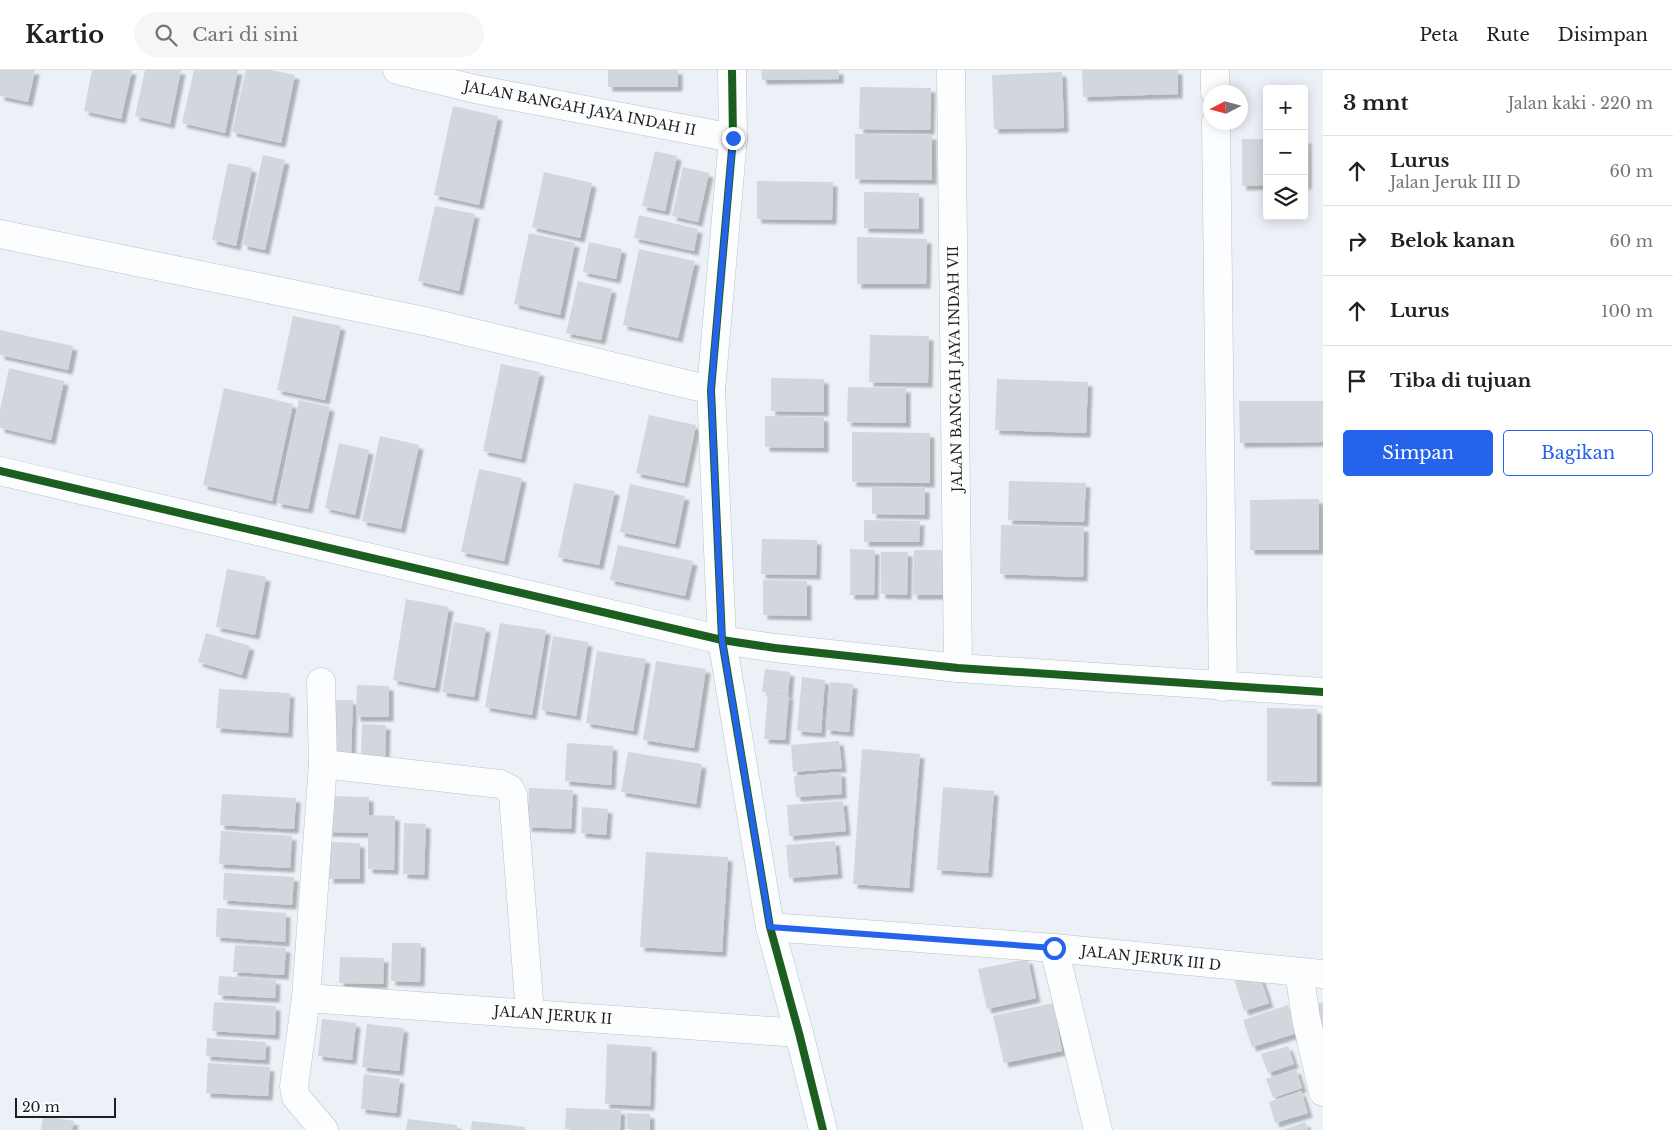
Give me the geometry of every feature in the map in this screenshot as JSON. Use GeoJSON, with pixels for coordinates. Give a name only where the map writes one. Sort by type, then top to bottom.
{"type":"FeatureCollection","features":[{"type":"Feature","properties":{"kind":"street","name":"JALAN BANGAH JAYA INDAH II"},"geometry":{"type":"LineString","coordinates":[[397,70],[475,79],[733,138]]}},
{"type":"Feature","properties":{"kind":"street"},"geometry":{"type":"LineString","coordinates":[[732,70],[733,138],[711,390],[722,640],[770,927],[823,1130]]}},
{"type":"Feature","properties":{"kind":"street","name":"JALAN BANGAH JAYA INDAH VII"},"geometry":{"type":"LineString","coordinates":[[951,70],[958,668]]}},
{"type":"Feature","properties":{"kind":"street"},"geometry":{"type":"LineString","coordinates":[[1215,70],[1215,85]]}},
{"type":"Feature","properties":{"kind":"street"},"geometry":{"type":"LineString","coordinates":[[1216,130],[1223,687]]}},
{"type":"Feature","properties":{"kind":"street"},"geometry":{"type":"LineString","coordinates":[[0,234],[424,321],[711,390]]}},
{"type":"Feature","properties":{"kind":"street"},"geometry":{"type":"LineString","coordinates":[[0,470],[722,640],[775,648],[958,668],[1223,687],[1323,692]]}},
{"type":"Feature","properties":{"kind":"street"},"geometry":{"type":"LineString","coordinates":[[321,682],[323,764],[306,998],[294,1086],[296,1098],[324,1130]]}},
{"type":"Feature","properties":{"kind":"street"},"geometry":{"type":"LineString","coordinates":[[323,764],[500,784],[510,789],[513,796],[530,1013]]}},
{"type":"Feature","properties":{"kind":"street","name":"JALAN JERUK III D"},"geometry":{"type":"LineString","coordinates":[[770,927],[1054,948],[1311,973]]}},
{"type":"Feature","properties":{"kind":"street"},"geometry":{"type":"LineString","coordinates":[[1054,948],[1098,1130]]}},
{"type":"Feature","properties":{"kind":"street"},"geometry":{"type":"LineString","coordinates":[[1311,973],[1306,1018],[1323,1092]]}},
{"type":"Feature","properties":{"kind":"street","name":"JALAN JERUK II"},"geometry":{"type":"LineString","coordinates":[[306,998],[799,1033]]}},
{"type":"Feature","properties":{"kind":"building"},"geometry":{"type":"Polygon","coordinates":[[[0,70],[35,70],[28,102],[0,96],[0,70]]]}},
{"type":"Feature","properties":{"kind":"building"},"geometry":{"type":"Polygon","coordinates":[[[92,70],[132,70],[121,119],[84,111],[92,70]]]}},
{"type":"Feature","properties":{"kind":"building"},"geometry":{"type":"Polygon","coordinates":[[[145,70],[181,70],[170,124],[135,116],[145,70]]]}},
{"type":"Feature","properties":{"kind":"building"},"geometry":{"type":"Polygon","coordinates":[[[194,70],[238,70],[225,133],[182,123],[194,70]]]}},
{"type":"Feature","properties":{"kind":"building"},"geometry":{"type":"Polygon","coordinates":[[[246,70],[271,70],[295,75],[281,143],[232,132],[246,70]]]}},
{"type":"Feature","properties":{"kind":"building"},"geometry":{"type":"Polygon","coordinates":[[[608,70],[678,70],[678,87],[608,87],[608,70]]]}},
{"type":"Feature","properties":{"kind":"building"},"geometry":{"type":"Polygon","coordinates":[[[761,70],[839,70],[839,79],[762,80],[761,70]]]}},
{"type":"Feature","properties":{"kind":"building"},"geometry":{"type":"Polygon","coordinates":[[[1082,70],[1178,70],[1178,94],[1083,97],[1082,70]]]}},
{"type":"Feature","properties":{"kind":"building"},"geometry":{"type":"Polygon","coordinates":[[[1062,72],[1064,128],[994,129],[992,75],[1062,72]]]}},
{"type":"Feature","properties":{"kind":"building"},"geometry":{"type":"Polygon","coordinates":[[[860,87],[931,88],[930,130],[859,129],[860,87]]]}},
{"type":"Feature","properties":{"kind":"building"},"geometry":{"type":"Polygon","coordinates":[[[453,106],[498,116],[479,205],[434,195],[453,106]]]}},
{"type":"Feature","properties":{"kind":"building"},"geometry":{"type":"Polygon","coordinates":[[[855,134],[932,135],[932,180],[855,179],[855,134]]]}},
{"type":"Feature","properties":{"kind":"building"},"geometry":{"type":"Polygon","coordinates":[[[1242,139],[1263,139],[1263,185],[1242,186],[1242,139]]]}},
{"type":"Feature","properties":{"kind":"building"},"geometry":{"type":"Polygon","coordinates":[[[655,151],[677,156],[665,211],[642,206],[655,151]]]}},
{"type":"Feature","properties":{"kind":"building"},"geometry":{"type":"Polygon","coordinates":[[[263,155],[285,160],[265,250],[243,245],[263,155]]]}},
{"type":"Feature","properties":{"kind":"building"},"geometry":{"type":"Polygon","coordinates":[[[228,163],[252,168],[236,246],[212,240],[228,163]]]}},
{"type":"Feature","properties":{"kind":"building"},"geometry":{"type":"Polygon","coordinates":[[[683,167],[709,173],[698,222],[672,216],[683,167]]]}},
{"type":"Feature","properties":{"kind":"building"},"geometry":{"type":"Polygon","coordinates":[[[544,172],[592,183],[580,238],[532,227],[544,172]]]}},
{"type":"Feature","properties":{"kind":"building"},"geometry":{"type":"Polygon","coordinates":[[[757,181],[833,182],[832,220],[757,219],[757,181]]]}},
{"type":"Feature","properties":{"kind":"building"},"geometry":{"type":"Polygon","coordinates":[[[864,192],[919,193],[919,229],[864,228],[864,192]]]}},
{"type":"Feature","properties":{"kind":"building"},"geometry":{"type":"Polygon","coordinates":[[[435,206],[475,214],[459,291],[418,281],[435,206]]]}},
{"type":"Feature","properties":{"kind":"building"},"geometry":{"type":"Polygon","coordinates":[[[639,215],[698,229],[694,251],[634,238],[639,215]]]}},
{"type":"Feature","properties":{"kind":"building"},"geometry":{"type":"Polygon","coordinates":[[[529,233],[575,243],[560,315],[514,304],[529,233]]]}},
{"type":"Feature","properties":{"kind":"building"},"geometry":{"type":"Polygon","coordinates":[[[857,237],[927,239],[926,284],[857,284],[857,237]]]}},
{"type":"Feature","properties":{"kind":"building"},"geometry":{"type":"Polygon","coordinates":[[[589,242],[622,249],[616,279],[583,272],[589,242]]]}},
{"type":"Feature","properties":{"kind":"building"},"geometry":{"type":"Polygon","coordinates":[[[639,249],[695,261],[678,338],[623,325],[639,249]]]}},
{"type":"Feature","properties":{"kind":"building"},"geometry":{"type":"Polygon","coordinates":[[[578,281],[612,289],[601,340],[566,333],[578,281]]]}},
{"type":"Feature","properties":{"kind":"building"},"geometry":{"type":"Polygon","coordinates":[[[293,316],[341,326],[325,400],[277,390],[293,316]]]}},
{"type":"Feature","properties":{"kind":"building"},"geometry":{"type":"Polygon","coordinates":[[[0,330],[73,346],[68,370],[0,355],[0,330]]]}},
{"type":"Feature","properties":{"kind":"building"},"geometry":{"type":"Polygon","coordinates":[[[870,335],[929,336],[928,383],[869,382],[870,335]]]}},
{"type":"Feature","properties":{"kind":"building"},"geometry":{"type":"Polygon","coordinates":[[[501,364],[540,372],[521,459],[483,451],[501,364]]]}},
{"type":"Feature","properties":{"kind":"building"},"geometry":{"type":"Polygon","coordinates":[[[9,368],[64,381],[51,440],[0,428],[0,410],[9,368]]]}},
{"type":"Feature","properties":{"kind":"building"},"geometry":{"type":"Polygon","coordinates":[[[771,378],[824,379],[824,412],[771,411],[771,378]]]}},
{"type":"Feature","properties":{"kind":"building"},"geometry":{"type":"Polygon","coordinates":[[[997,379],[1088,382],[1086,433],[995,430],[997,379]]]}},
{"type":"Feature","properties":{"kind":"building"},"geometry":{"type":"Polygon","coordinates":[[[848,387],[906,388],[906,423],[847,422],[848,387]]]}},
{"type":"Feature","properties":{"kind":"building"},"geometry":{"type":"Polygon","coordinates":[[[224,388],[293,404],[272,501],[203,485],[224,388]]]}},
{"type":"Feature","properties":{"kind":"building"},"geometry":{"type":"Polygon","coordinates":[[[299,400],[330,407],[308,509],[277,503],[299,400]]]}},
{"type":"Feature","properties":{"kind":"building"},"geometry":{"type":"Polygon","coordinates":[[[1239,401],[1323,401],[1323,442],[1240,443],[1239,401]]]}},
{"type":"Feature","properties":{"kind":"building"},"geometry":{"type":"Polygon","coordinates":[[[649,415],[696,425],[684,483],[636,473],[649,415]]]}},
{"type":"Feature","properties":{"kind":"building"},"geometry":{"type":"Polygon","coordinates":[[[765,416],[824,417],[824,448],[765,447],[765,416]]]}},
{"type":"Feature","properties":{"kind":"building"},"geometry":{"type":"Polygon","coordinates":[[[852,432],[930,433],[930,483],[852,482],[852,432]]]}},
{"type":"Feature","properties":{"kind":"building"},"geometry":{"type":"Polygon","coordinates":[[[380,436],[419,445],[401,529],[362,521],[380,436]]]}},
{"type":"Feature","properties":{"kind":"building"},"geometry":{"type":"Polygon","coordinates":[[[339,443],[369,450],[355,515],[325,508],[339,443]]]}},
{"type":"Feature","properties":{"kind":"building"},"geometry":{"type":"Polygon","coordinates":[[[479,469],[522,478],[504,561],[461,552],[479,469]]]}},
{"type":"Feature","properties":{"kind":"building"},"geometry":{"type":"Polygon","coordinates":[[[1009,481],[1086,483],[1084,522],[1008,520],[1009,481]]]}},
{"type":"Feature","properties":{"kind":"building"},"geometry":{"type":"Polygon","coordinates":[[[574,483],[615,491],[599,565],[558,557],[574,483]]]}},
{"type":"Feature","properties":{"kind":"building"},"geometry":{"type":"Polygon","coordinates":[[[630,484],[685,496],[675,544],[620,532],[630,484]]]}},
{"type":"Feature","properties":{"kind":"building"},"geometry":{"type":"Polygon","coordinates":[[[872,487],[925,488],[925,515],[872,514],[872,487]]]}},
{"type":"Feature","properties":{"kind":"building"},"geometry":{"type":"Polygon","coordinates":[[[1319,499],[1319,550],[1250,550],[1250,500],[1319,499]]]}},
{"type":"Feature","properties":{"kind":"building"},"geometry":{"type":"Polygon","coordinates":[[[864,520],[920,521],[919,542],[864,542],[864,520]]]}},
{"type":"Feature","properties":{"kind":"building"},"geometry":{"type":"Polygon","coordinates":[[[1001,525],[1084,527],[1083,577],[1000,574],[1001,525]]]}},
{"type":"Feature","properties":{"kind":"building"},"geometry":{"type":"Polygon","coordinates":[[[762,539],[817,540],[816,575],[761,574],[762,539]]]}},
{"type":"Feature","properties":{"kind":"building"},"geometry":{"type":"Polygon","coordinates":[[[618,545],[693,561],[685,596],[610,580],[618,545]]]}},
{"type":"Feature","properties":{"kind":"building"},"geometry":{"type":"Polygon","coordinates":[[[850,549],[875,550],[874,595],[850,595],[850,549]]]}},
{"type":"Feature","properties":{"kind":"building"},"geometry":{"type":"Polygon","coordinates":[[[914,550],[943,550],[943,595],[913,595],[914,550]]]}},
{"type":"Feature","properties":{"kind":"building"},"geometry":{"type":"Polygon","coordinates":[[[881,552],[908,552],[907,595],[881,594],[881,552]]]}},
{"type":"Feature","properties":{"kind":"building"},"geometry":{"type":"Polygon","coordinates":[[[227,569],[266,577],[255,635],[216,627],[227,569]]]}},
{"type":"Feature","properties":{"kind":"building"},"geometry":{"type":"Polygon","coordinates":[[[763,580],[807,581],[807,616],[763,615],[763,580]]]}},
{"type":"Feature","properties":{"kind":"building"},"geometry":{"type":"Polygon","coordinates":[[[406,599],[449,607],[435,688],[393,680],[406,599]]]}},
{"type":"Feature","properties":{"kind":"building"},"geometry":{"type":"Polygon","coordinates":[[[454,622],[486,628],[474,697],[442,692],[454,622]]]}},
{"type":"Feature","properties":{"kind":"building"},"geometry":{"type":"Polygon","coordinates":[[[500,623],[546,630],[532,715],[485,707],[500,623]]]}},
{"type":"Feature","properties":{"kind":"building"},"geometry":{"type":"Polygon","coordinates":[[[206,633],[250,646],[242,675],[198,662],[206,633]]]}},
{"type":"Feature","properties":{"kind":"building"},"geometry":{"type":"Polygon","coordinates":[[[553,636],[588,642],[576,716],[541,710],[553,636]]]}},
{"type":"Feature","properties":{"kind":"building"},"geometry":{"type":"Polygon","coordinates":[[[597,651],[646,659],[633,731],[586,723],[597,651]]]}},
{"type":"Feature","properties":{"kind":"building"},"geometry":{"type":"Polygon","coordinates":[[[656,661],[706,669],[694,748],[643,740],[656,661]]]}},
{"type":"Feature","properties":{"kind":"building"},"geometry":{"type":"Polygon","coordinates":[[[765,669],[790,672],[788,694],[762,692],[765,669]]]}},
{"type":"Feature","properties":{"kind":"building"},"geometry":{"type":"Polygon","coordinates":[[[802,677],[825,680],[821,733],[797,731],[802,677]]]}},
{"type":"Feature","properties":{"kind":"building"},"geometry":{"type":"Polygon","coordinates":[[[830,682],[853,684],[849,732],[826,730],[830,682]]]}},
{"type":"Feature","properties":{"kind":"building"},"geometry":{"type":"Polygon","coordinates":[[[357,685],[389,686],[389,717],[356,717],[357,685]]]}},
{"type":"Feature","properties":{"kind":"building"},"geometry":{"type":"Polygon","coordinates":[[[219,689],[290,693],[288,733],[216,728],[219,689]]]}},
{"type":"Feature","properties":{"kind":"building"},"geometry":{"type":"Polygon","coordinates":[[[768,693],[789,695],[785,740],[764,739],[768,693]]]}},
{"type":"Feature","properties":{"kind":"building"},"geometry":{"type":"Polygon","coordinates":[[[332,700],[353,700],[351,754],[331,754],[332,700]]]}},
{"type":"Feature","properties":{"kind":"building"},"geometry":{"type":"Polygon","coordinates":[[[1267,708],[1317,709],[1317,782],[1267,781],[1267,708]]]}},
{"type":"Feature","properties":{"kind":"building"},"geometry":{"type":"Polygon","coordinates":[[[362,724],[386,725],[385,758],[361,758],[362,724]]]}},
{"type":"Feature","properties":{"kind":"building"},"geometry":{"type":"Polygon","coordinates":[[[839,741],[842,768],[793,772],[791,745],[839,741]]]}},
{"type":"Feature","properties":{"kind":"building"},"geometry":{"type":"Polygon","coordinates":[[[567,743],[613,746],[611,785],[565,781],[567,743]]]}},
{"type":"Feature","properties":{"kind":"building"},"geometry":{"type":"Polygon","coordinates":[[[862,749],[920,754],[909,888],[853,884],[862,749]]]}},
{"type":"Feature","properties":{"kind":"building"},"geometry":{"type":"Polygon","coordinates":[[[628,752],[702,764],[696,804],[621,792],[628,752]]]}},
{"type":"Feature","properties":{"kind":"building"},"geometry":{"type":"Polygon","coordinates":[[[841,772],[842,794],[796,797],[794,776],[841,772]]]}},
{"type":"Feature","properties":{"kind":"building"},"geometry":{"type":"Polygon","coordinates":[[[943,787],[994,791],[988,873],[937,870],[943,787]]]}},
{"type":"Feature","properties":{"kind":"building"},"geometry":{"type":"Polygon","coordinates":[[[529,788],[573,790],[571,829],[527,827],[529,788]]]}},
{"type":"Feature","properties":{"kind":"building"},"geometry":{"type":"Polygon","coordinates":[[[222,794],[296,798],[294,829],[220,825],[222,794]]]}},
{"type":"Feature","properties":{"kind":"building"},"geometry":{"type":"Polygon","coordinates":[[[328,796],[369,797],[369,815],[395,816],[394,870],[368,869],[368,833],[328,832],[328,796]]]}},
{"type":"Feature","properties":{"kind":"building"},"geometry":{"type":"Polygon","coordinates":[[[843,801],[846,831],[789,836],[787,805],[843,801]]]}},
{"type":"Feature","properties":{"kind":"building"},"geometry":{"type":"Polygon","coordinates":[[[582,807],[608,809],[606,835],[581,833],[582,807]]]}},
{"type":"Feature","properties":{"kind":"building"},"geometry":{"type":"Polygon","coordinates":[[[404,823],[426,824],[424,875],[403,874],[404,823]]]}},
{"type":"Feature","properties":{"kind":"building"},"geometry":{"type":"Polygon","coordinates":[[[221,831],[292,836],[290,868],[219,864],[221,831]]]}},
{"type":"Feature","properties":{"kind":"building"},"geometry":{"type":"Polygon","coordinates":[[[835,841],[838,874],[789,878],[786,845],[835,841]]]}},
{"type":"Feature","properties":{"kind":"building"},"geometry":{"type":"Polygon","coordinates":[[[330,842],[360,843],[360,879],[329,879],[330,842]]]}},
{"type":"Feature","properties":{"kind":"building"},"geometry":{"type":"Polygon","coordinates":[[[646,852],[728,857],[722,952],[640,947],[646,852]]]}},
{"type":"Feature","properties":{"kind":"building"},"geometry":{"type":"Polygon","coordinates":[[[224,873],[294,877],[292,905],[223,900],[224,873]]]}},
{"type":"Feature","properties":{"kind":"building"},"geometry":{"type":"Polygon","coordinates":[[[217,908],[286,913],[285,942],[216,937],[217,908]]]}},
{"type":"Feature","properties":{"kind":"building"},"geometry":{"type":"Polygon","coordinates":[[[392,943],[421,943],[420,982],[391,981],[392,943]]]}},
{"type":"Feature","properties":{"kind":"building"},"geometry":{"type":"Polygon","coordinates":[[[235,945],[286,948],[284,975],[233,972],[235,945]]]}},
{"type":"Feature","properties":{"kind":"building"},"geometry":{"type":"Polygon","coordinates":[[[340,957],[384,958],[383,984],[339,983],[340,957]]]}},
{"type":"Feature","properties":{"kind":"building"},"geometry":{"type":"Polygon","coordinates":[[[1028,959],[1036,998],[987,1009],[978,969],[1028,959]]]}},
{"type":"Feature","properties":{"kind":"building"},"geometry":{"type":"Polygon","coordinates":[[[1258,971],[1269,1003],[1244,1011],[1234,979],[1258,971]]]}},
{"type":"Feature","properties":{"kind":"building"},"geometry":{"type":"Polygon","coordinates":[[[219,976],[276,980],[275,998],[218,995],[219,976]]]}},
{"type":"Feature","properties":{"kind":"building"},"geometry":{"type":"Polygon","coordinates":[[[214,1002],[276,1006],[275,1035],[212,1031],[214,1002]]]}},
{"type":"Feature","properties":{"kind":"building"},"geometry":{"type":"Polygon","coordinates":[[[1323,1002],[1323,1041],[1311,1006],[1323,1002]]]}},
{"type":"Feature","properties":{"kind":"building"},"geometry":{"type":"Polygon","coordinates":[[[1053,1003],[1062,1051],[1004,1063],[993,1016],[1053,1003]]]}},
{"type":"Feature","properties":{"kind":"building"},"geometry":{"type":"Polygon","coordinates":[[[1288,1005],[1297,1033],[1252,1047],[1243,1020],[1288,1005]]]}},
{"type":"Feature","properties":{"kind":"building"},"geometry":{"type":"Polygon","coordinates":[[[322,1019],[356,1023],[352,1060],[318,1056],[322,1019]]]}},
{"type":"Feature","properties":{"kind":"building"},"geometry":{"type":"Polygon","coordinates":[[[367,1024],[404,1028],[399,1071],[362,1067],[367,1024]]]}},
{"type":"Feature","properties":{"kind":"building"},"geometry":{"type":"Polygon","coordinates":[[[207,1038],[266,1042],[265,1060],[206,1056],[207,1038]]]}},
{"type":"Feature","properties":{"kind":"building"},"geometry":{"type":"Polygon","coordinates":[[[607,1044],[652,1047],[650,1106],[605,1104],[607,1044]]]}},
{"type":"Feature","properties":{"kind":"building"},"geometry":{"type":"Polygon","coordinates":[[[1288,1046],[1294,1064],[1268,1073],[1261,1054],[1288,1046]]]}},
{"type":"Feature","properties":{"kind":"building"},"geometry":{"type":"Polygon","coordinates":[[[208,1063],[270,1067],[268,1096],[206,1093],[208,1063]]]}},
{"type":"Feature","properties":{"kind":"building"},"geometry":{"type":"Polygon","coordinates":[[[1296,1069],[1302,1088],[1273,1098],[1266,1079],[1296,1069]]]}},
{"type":"Feature","properties":{"kind":"building"},"geometry":{"type":"Polygon","coordinates":[[[364,1074],[400,1079],[396,1113],[361,1109],[364,1074]]]}},
{"type":"Feature","properties":{"kind":"building"},"geometry":{"type":"Polygon","coordinates":[[[1301,1091],[1308,1113],[1275,1123],[1269,1102],[1301,1091]]]}},
{"type":"Feature","properties":{"kind":"building"},"geometry":{"type":"Polygon","coordinates":[[[566,1108],[621,1110],[620,1130],[565,1129],[566,1108]]]}},
{"type":"Feature","properties":{"kind":"building"},"geometry":{"type":"Polygon","coordinates":[[[627,1113],[650,1114],[650,1130],[627,1129],[627,1113]]]}},
{"type":"Feature","properties":{"kind":"building"},"geometry":{"type":"Polygon","coordinates":[[[43,1116],[74,1121],[72,1130],[41,1130],[43,1116]]]}},
{"type":"Feature","properties":{"kind":"building"},"geometry":{"type":"Polygon","coordinates":[[[408,1119],[457,1125],[457,1130],[406,1130],[408,1119]]]}},
{"type":"Feature","properties":{"kind":"building"},"geometry":{"type":"Polygon","coordinates":[[[472,1121],[525,1127],[525,1130],[471,1130],[472,1121]]]}},
{"type":"Feature","properties":{"kind":"building"},"geometry":{"type":"Polygon","coordinates":[[[1305,1122],[1308,1130],[1283,1130],[1305,1122]]]}},
{"type":"Feature","properties":{"kind":"cycle path"},"geometry":{"type":"LineString","coordinates":[[732,70],[733,138],[711,390],[722,640],[770,927],[823,1130]]}},
{"type":"Feature","properties":{"kind":"cycle path"},"geometry":{"type":"LineString","coordinates":[[0,471],[722,640],[775,648],[958,668],[1323,692]]}},
{"type":"Feature","properties":{"kind":"route"},"geometry":{"type":"LineString","coordinates":[[733,138],[711,390],[722,640],[770,927],[1054,948]]}}]}
